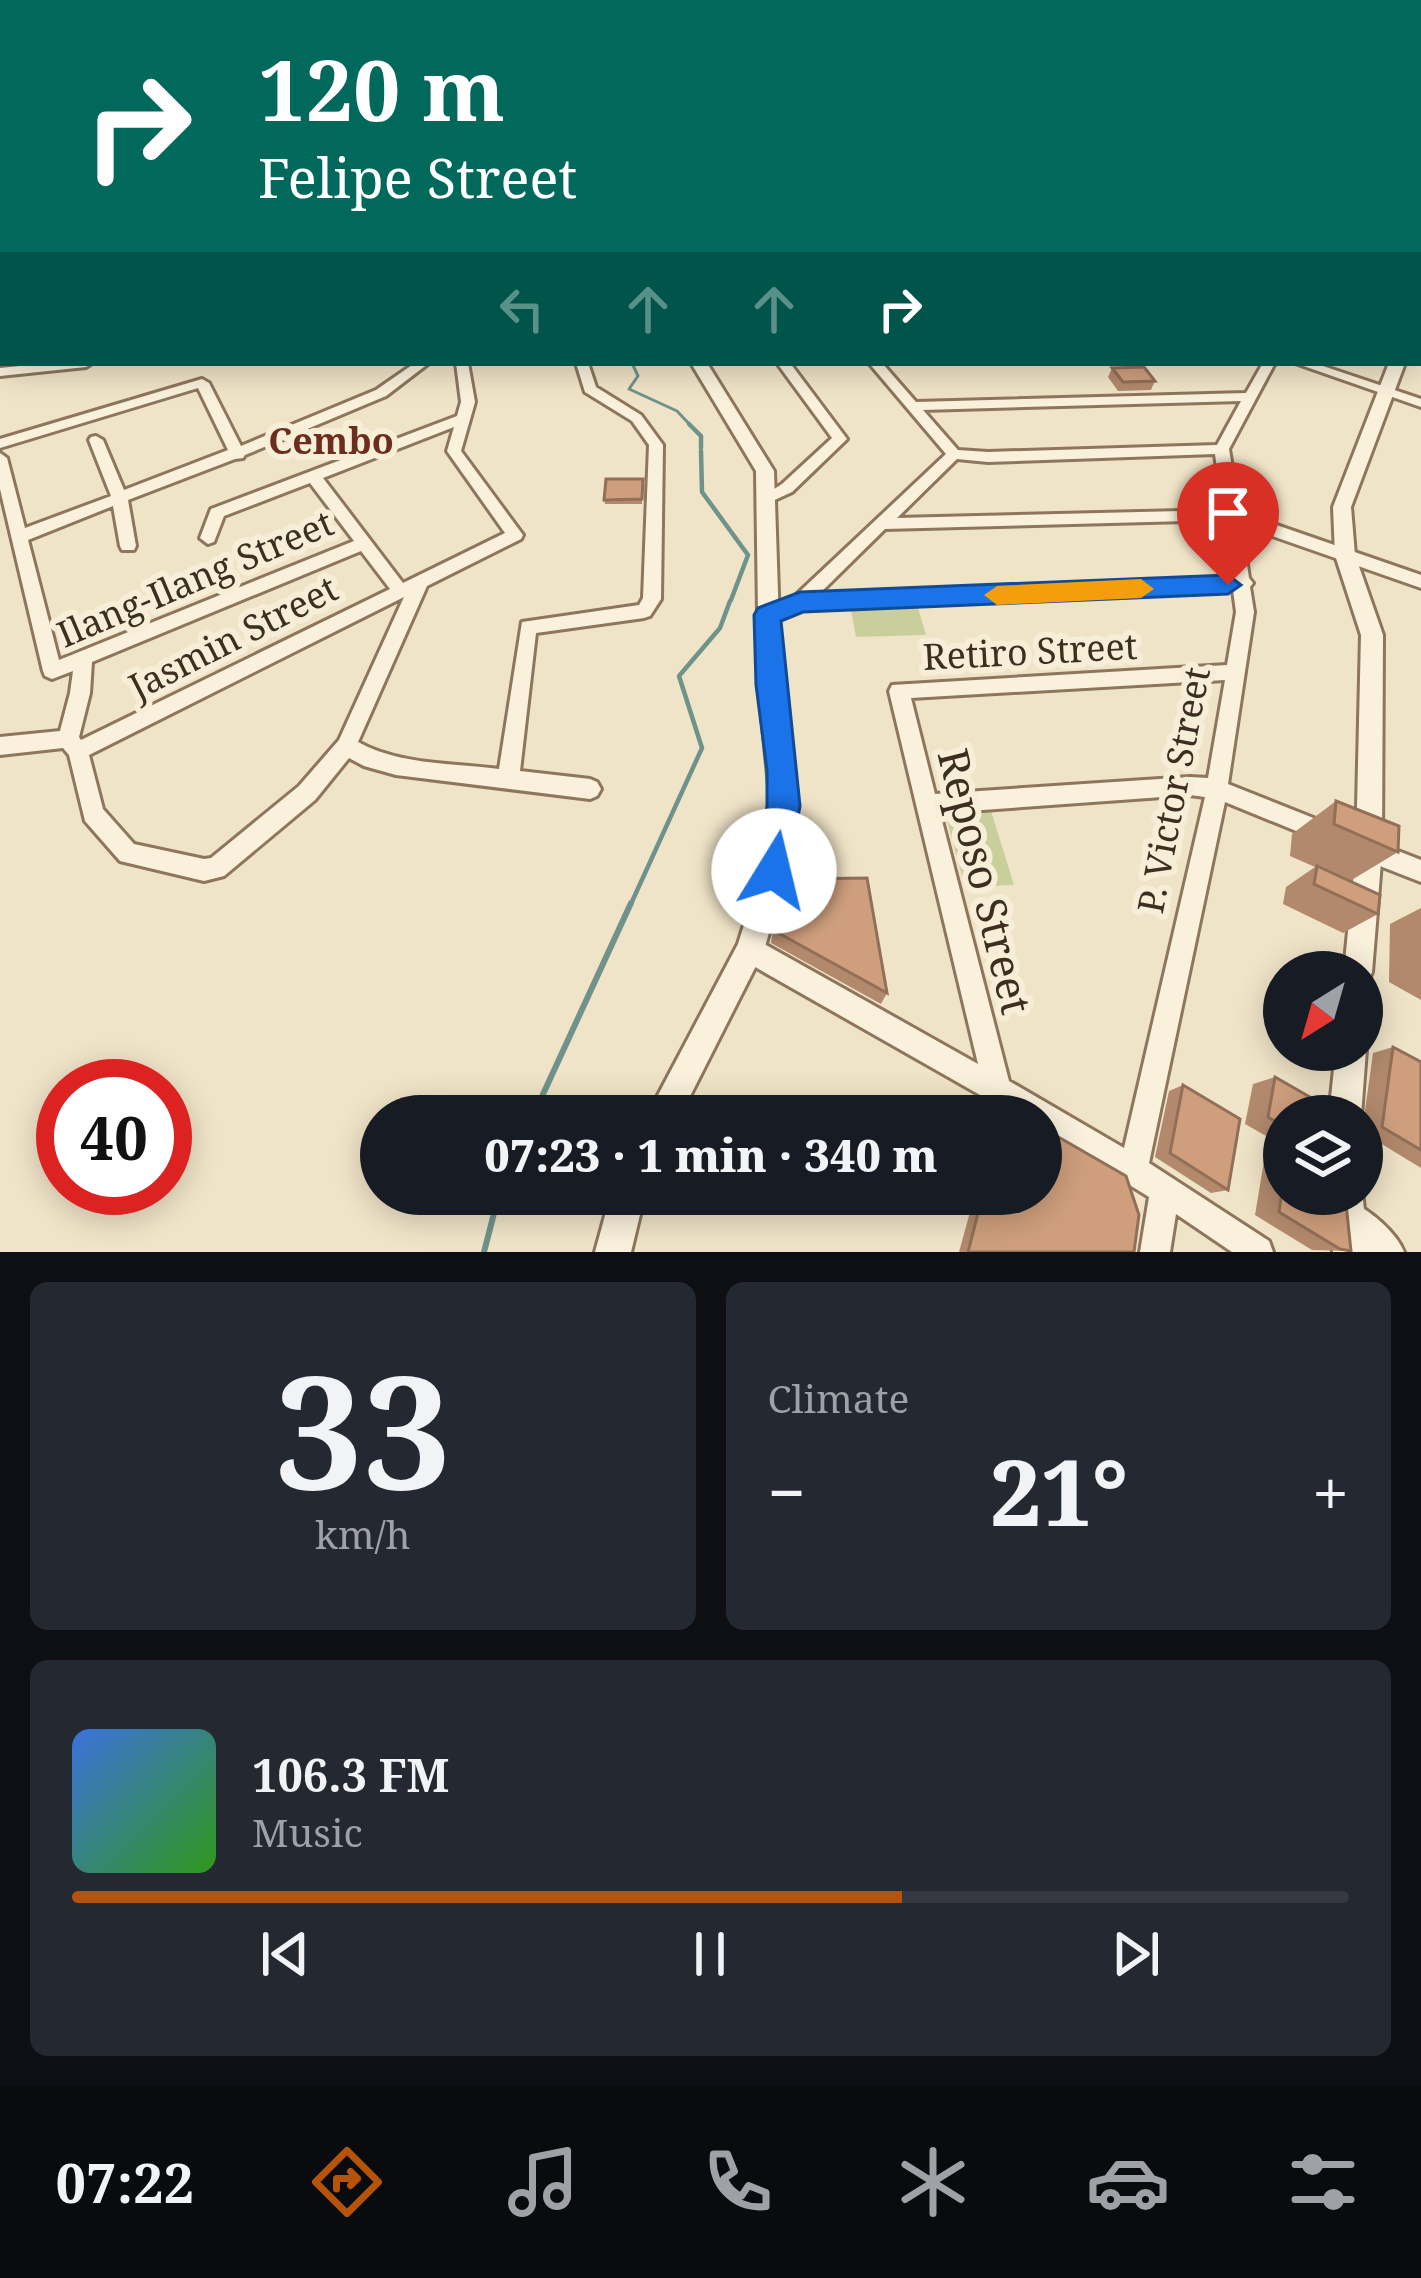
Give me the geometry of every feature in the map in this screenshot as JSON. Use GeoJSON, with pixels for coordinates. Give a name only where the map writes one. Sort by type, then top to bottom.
{"type":"FeatureCollection","features":[{"type":"Feature","properties":{"kind":"street"},"geometry":{"type":"LineString","coordinates":[[4,368],[37,366]]}},
{"type":"Feature","properties":{"kind":"street"},"geometry":{"type":"LineString","coordinates":[[0,458],[19,537],[238,455],[382,393],[419,366]]}},
{"type":"Feature","properties":{"kind":"street"},"geometry":{"type":"LineString","coordinates":[[422,436],[454,451],[467,402],[461,366]]}},
{"type":"Feature","properties":{"kind":"street"},"geometry":{"type":"LineString","coordinates":[[508,780],[526,629],[537,622],[644,610],[652,598],[656,445],[651,433],[627,409],[590,389],[582,366]]}},
{"type":"Feature","properties":{"kind":"street"},"geometry":{"type":"LineString","coordinates":[[674,1095],[750,950],[774,871],[784,806],[768,615],[768,498],[762,463],[702,366]]}},
{"type":"Feature","properties":{"kind":"street"},"geometry":{"type":"LineString","coordinates":[[768,498],[787,488],[840,439],[785,366]]}},
{"type":"Feature","properties":{"kind":"street"},"geometry":{"type":"LineString","coordinates":[[878,366],[954,454],[988,457],[1222,449],[1267,366]]}},
{"type":"Feature","properties":{"kind":"street"},"geometry":{"type":"LineString","coordinates":[[1310,366],[1421,403]]}},
{"type":"Feature","properties":{"kind":"street"},"geometry":{"type":"LineString","coordinates":[[1360,951],[1369,850],[1372,635],[1345,555],[1341,528],[1346,487],[1395,366]]}},
{"type":"Feature","properties":{"kind":"street"},"geometry":{"type":"LineString","coordinates":[[0,444],[200,383],[238,455]]}},
{"type":"Feature","properties":{"kind":"street"},"geometry":{"type":"LineString","coordinates":[[914,406],[1248,397]]}},
{"type":"Feature","properties":{"kind":"street"},"geometry":{"type":"LineString","coordinates":[[208,538],[217,513],[464,418]]}},
{"type":"Feature","properties":{"kind":"street"},"geometry":{"type":"LineString","coordinates":[[96,440],[120,499],[128,546]]}},
{"type":"Feature","properties":{"kind":"street","name":"P. Victor Street"},"geometry":{"type":"LineString","coordinates":[[1132,1170],[1217,789],[1237,672],[1244,583],[1222,449]]}},
{"type":"Feature","properties":{"kind":"street","name":"Jasmin Street"},"geometry":{"type":"LineString","coordinates":[[73,745],[515,535],[454,451]]}},
{"type":"Feature","properties":{"kind":"street"},"geometry":{"type":"LineString","coordinates":[[800,602],[954,454]]}},
{"type":"Feature","properties":{"kind":"street"},"geometry":{"type":"LineString","coordinates":[[83,661],[73,745],[88,803],[128,853],[204,870],[226,864],[307,793],[346,746],[410,588],[365,542],[315,478]]}},
{"type":"Feature","properties":{"kind":"street"},"geometry":{"type":"LineString","coordinates":[[878,524],[1230,515],[1421,582]]}},
{"type":"Feature","properties":{"kind":"street","name":"Ilang-Ilang Street"},"geometry":{"type":"LineString","coordinates":[[19,537],[51,670],[83,661],[365,542]]}},
{"type":"Feature","properties":{"kind":"street"},"geometry":{"type":"LineString","coordinates":[[768,615],[800,602],[1244,583]]}},
{"type":"Feature","properties":{"kind":"street","name":"Retiro Street"},"geometry":{"type":"LineString","coordinates":[[899,691],[1237,672]]}},
{"type":"Feature","properties":{"kind":"street","name":"Reposo Street"},"geometry":{"type":"LineString","coordinates":[[899,691],[998,1090]]}},
{"type":"Feature","properties":{"kind":"street"},"geometry":{"type":"LineString","coordinates":[[0,746],[73,745]]}},
{"type":"Feature","properties":{"kind":"street"},"geometry":{"type":"LineString","coordinates":[[346,746],[371,760],[396,766],[590,789]]}},
{"type":"Feature","properties":{"kind":"street"},"geometry":{"type":"LineString","coordinates":[[928,804],[1190,786],[1217,789],[1421,871]]}},
{"type":"Feature","properties":{"kind":"street"},"geometry":{"type":"LineString","coordinates":[[750,950],[1165,1189],[1258,1252]]}},
{"type":"Feature","properties":{"kind":"street"},"geometry":{"type":"LineString","coordinates":[[1155,1252],[1165,1189]]}},
{"type":"Feature","properties":{"kind":"street"},"geometry":{"type":"LineString","coordinates":[[613,1252],[623,1215]]}},
{"type":"Feature","properties":{"kind":"street"},"geometry":{"type":"LineString","coordinates":[[1349,1215],[1351,1252]]}},
{"type":"Feature","properties":{"kind":"street"},"geometry":{"type":"LineString","coordinates":[[1357,1215],[1389,1252]]}},
{"type":"Feature","properties":{"kind":"green space"},"geometry":{"type":"Polygon","coordinates":[[[918,608],[926,635],[856,637],[851,610],[918,608]]]}},
{"type":"Feature","properties":{"kind":"green space"},"geometry":{"type":"Polygon","coordinates":[[[991,811],[1014,885],[965,887],[945,813],[991,811]]]}},
{"type":"Feature","properties":{"kind":"building"},"geometry":{"type":"Polygon","coordinates":[[[1144,367],[1155,381],[1123,382],[1112,368],[1144,367]]]}},
{"type":"Feature","properties":{"kind":"building"},"geometry":{"type":"Polygon","coordinates":[[[606,479],[643,479],[642,499],[604,500],[606,479]]]}},
{"type":"Feature","properties":{"kind":"building"},"geometry":{"type":"Polygon","coordinates":[[[1336,801],[1399,826],[1398,852],[1334,824],[1336,801]]]}},
{"type":"Feature","properties":{"kind":"building"},"geometry":{"type":"Polygon","coordinates":[[[1317,866],[1380,895],[1378,914],[1314,884],[1317,866]]]}},
{"type":"Feature","properties":{"kind":"building"},"geometry":{"type":"Polygon","coordinates":[[[867,878],[887,993],[773,930],[788,879],[867,878]]]}},
{"type":"Feature","properties":{"kind":"building"},"geometry":{"type":"Polygon","coordinates":[[[1393,1047],[1421,1062],[1421,1150],[1383,1128],[1393,1047]]]}},
{"type":"Feature","properties":{"kind":"building"},"geometry":{"type":"Polygon","coordinates":[[[1275,1077],[1306,1095],[1272,1095],[1275,1077]]]}},
{"type":"Feature","properties":{"kind":"building"},"geometry":{"type":"Polygon","coordinates":[[[1183,1085],[1240,1119],[1228,1190],[1170,1153],[1183,1085]]]}},
{"type":"Feature","properties":{"kind":"building"},"geometry":{"type":"Polygon","coordinates":[[[1062,1139],[1126,1176],[1139,1215],[1134,1252],[968,1252],[978,1215],[1062,1215],[1062,1139]]]}},
{"type":"Feature","properties":{"kind":"building"},"geometry":{"type":"Polygon","coordinates":[[[1284,1215],[1347,1215],[1351,1251],[1284,1215]]]}},
{"type":"Feature","properties":{"kind":"waterway"},"geometry":{"type":"LineString","coordinates":[[633,366],[638,376],[629,389],[677,411],[692,427]]}},
{"type":"Feature","properties":{"kind":"waterway"},"geometry":{"type":"LineString","coordinates":[[689,424],[692,427]]}},
{"type":"Feature","properties":{"kind":"waterway"},"geometry":{"type":"LineString","coordinates":[[692,427],[701,436],[701,448]]}},
{"type":"Feature","properties":{"kind":"waterway"},"geometry":{"type":"LineString","coordinates":[[701,451],[702,492],[748,555],[731,600]]}},
{"type":"Feature","properties":{"kind":"waterway"},"geometry":{"type":"LineString","coordinates":[[630,906],[702,748],[679,676],[720,628],[730,601]]}},
{"type":"Feature","properties":{"kind":"waterway"},"geometry":{"type":"LineString","coordinates":[[543,1095],[631,903]]}},
{"type":"Feature","properties":{"kind":"waterway"},"geometry":{"type":"LineString","coordinates":[[484,1252],[494,1215]]}},
{"type":"Feature","properties":{"kind":"slow traffic"},"geometry":{"type":"LineString","coordinates":[[997,595],[1141,589]]}},
{"type":"Feature","properties":{"kind":"district","name":"Cembo"},"geometry":{"type":"Point","coordinates":[331,440]}},
{"type":"Feature","properties":{"kind":"route"},"geometry":{"type":"LineString","coordinates":[[774,871],[784,806],[770,685],[768,615],[800,602],[1228,585]]}}]}
